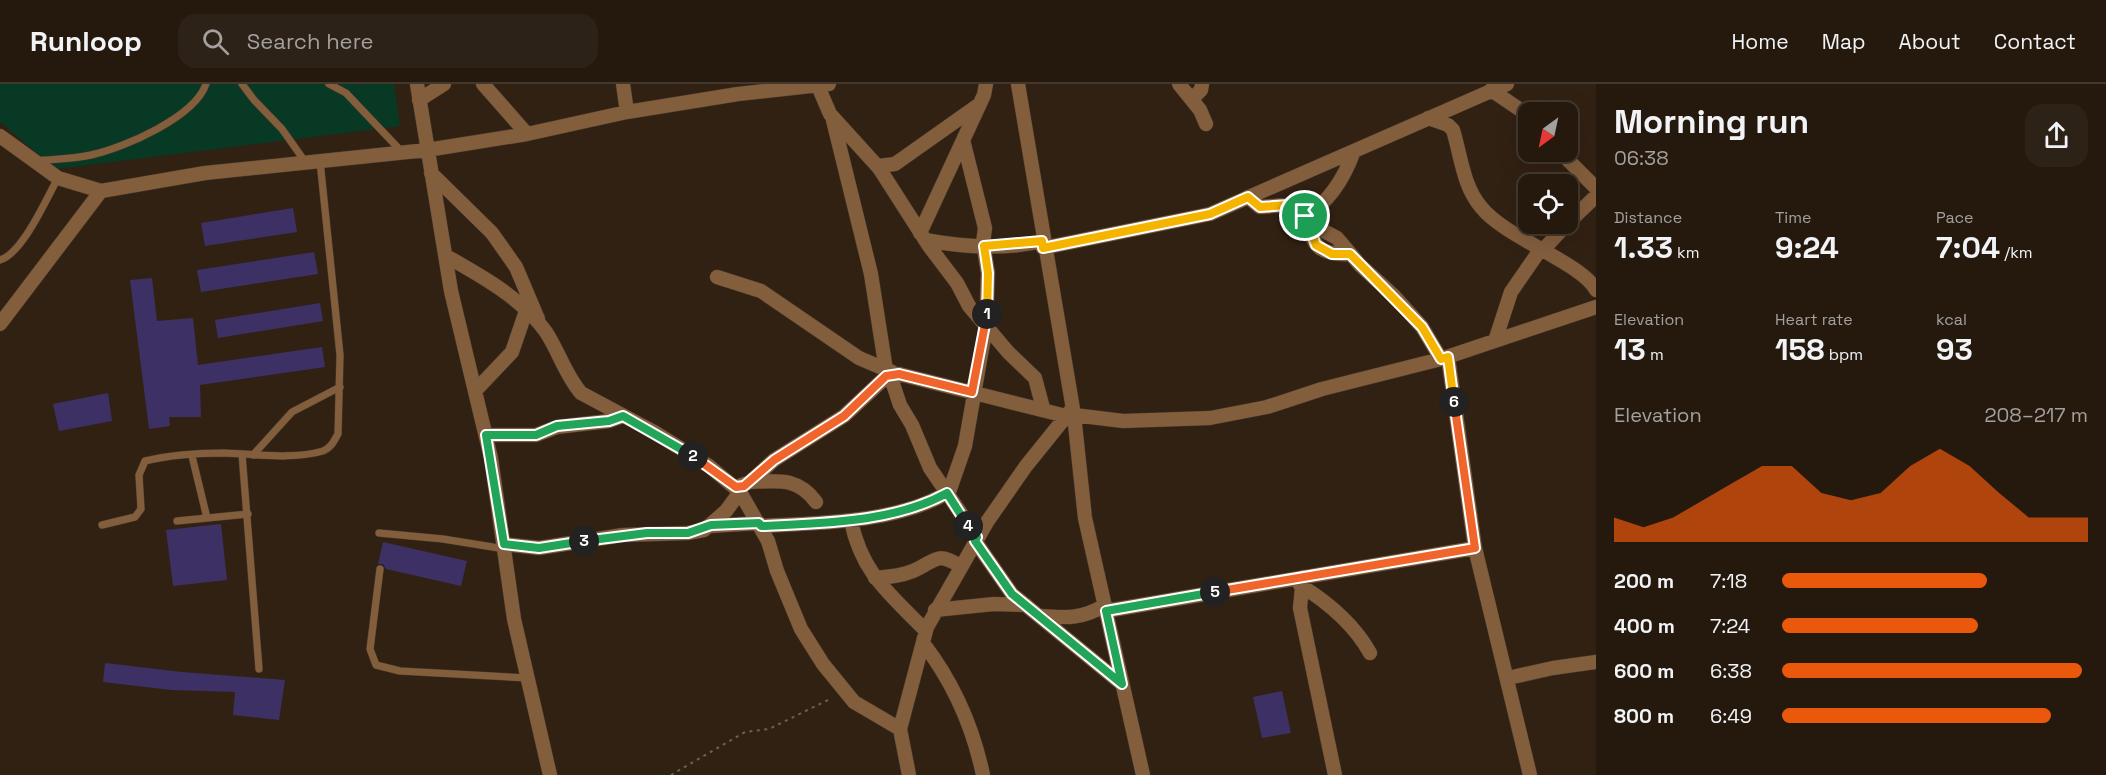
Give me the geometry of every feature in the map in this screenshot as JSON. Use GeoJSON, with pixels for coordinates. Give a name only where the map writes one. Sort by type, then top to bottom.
{"type":"FeatureCollection","features":[{"type":"Feature","properties":{"kind":"street"},"geometry":{"type":"LineString","coordinates":[[417,84],[446,256],[486,435],[505,546],[514,619],[549,775]]}},
{"type":"Feature","properties":{"kind":"street"},"geometry":{"type":"LineString","coordinates":[[419,100],[444,84]]}},
{"type":"Feature","properties":{"kind":"street"},"geometry":{"type":"LineString","coordinates":[[483,84],[527,134]]}},
{"type":"Feature","properties":{"kind":"street"},"geometry":{"type":"LineString","coordinates":[[623,84],[627,112]]}},
{"type":"Feature","properties":{"kind":"street"},"geometry":{"type":"LineString","coordinates":[[923,236],[986,84]]}},
{"type":"Feature","properties":{"kind":"street"},"geometry":{"type":"LineString","coordinates":[[1018,84],[1071,413],[1085,518],[1143,775]]}},
{"type":"Feature","properties":{"kind":"street"},"geometry":{"type":"LineString","coordinates":[[1179,84],[1192,99],[1206,123]]}},
{"type":"Feature","properties":{"kind":"street"},"geometry":{"type":"LineString","coordinates":[[1192,99],[1201,90],[1202,84]]}},
{"type":"Feature","properties":{"kind":"street"},"geometry":{"type":"LineString","coordinates":[[923,236],[984,246],[1043,245],[1210,214],[1507,84]]}},
{"type":"Feature","properties":{"kind":"street"},"geometry":{"type":"LineString","coordinates":[[0,136],[58,178],[100,191],[205,173],[427,150],[527,134],[627,112],[738,94],[818,85],[824,104],[832,117],[878,166],[923,236],[957,283],[969,306],[1035,378],[1043,408]]}},
{"type":"Feature","properties":{"kind":"street"},"geometry":{"type":"LineString","coordinates":[[1491,90],[1518,109]]}},
{"type":"Feature","properties":{"kind":"street"},"geometry":{"type":"LineString","coordinates":[[878,166],[895,164],[978,106]]}},
{"type":"Feature","properties":{"kind":"street"},"geometry":{"type":"LineString","coordinates":[[832,117],[871,274],[891,373],[900,405],[912,425],[923,455],[999,578],[1012,594],[1122,684]]}},
{"type":"Feature","properties":{"kind":"street"},"geometry":{"type":"LineString","coordinates":[[1428,118],[1448,125],[1453,130],[1469,189],[1482,210],[1581,274],[1596,290]]}},
{"type":"Feature","properties":{"kind":"street"},"geometry":{"type":"LineString","coordinates":[[505,546],[539,548],[623,535],[688,533],[711,525],[851,521],[925,503],[947,494],[965,446],[972,392],[986,326],[988,273],[984,246],[985,228],[982,206],[963,140]]}},
{"type":"Feature","properties":{"kind":"street"},"geometry":{"type":"LineString","coordinates":[[1305,216],[1323,203],[1336,187],[1347,170],[1354,151]]}},
{"type":"Feature","properties":{"kind":"street"},"geometry":{"type":"LineString","coordinates":[[1570,162],[1595,188],[1578,209]]}},
{"type":"Feature","properties":{"kind":"street"},"geometry":{"type":"LineString","coordinates":[[431,173],[492,233],[516,267],[541,326],[574,385],[581,393],[742,487],[760,525],[801,628],[844,691],[868,712],[900,729]]}},
{"type":"Feature","properties":{"kind":"street"},"geometry":{"type":"LineString","coordinates":[[0,324],[100,191]]}},
{"type":"Feature","properties":{"kind":"street"},"geometry":{"type":"LineString","coordinates":[[1248,197],[1260,207],[1288,205],[1305,216],[1310,236],[1320,249],[1332,254],[1350,254]]}},
{"type":"Feature","properties":{"kind":"street"},"geometry":{"type":"LineString","coordinates":[[1322,230],[1337,238],[1422,327],[1445,358],[1475,548],[1530,775]]}},
{"type":"Feature","properties":{"kind":"street"},"geometry":{"type":"LineString","coordinates":[[1495,341],[1511,292],[1541,250],[1556,234]]}},
{"type":"Feature","properties":{"kind":"street"},"geometry":{"type":"LineString","coordinates":[[446,256],[474,272],[526,311],[541,326]]}},
{"type":"Feature","properties":{"kind":"street"},"geometry":{"type":"LineString","coordinates":[[717,277],[761,291],[859,358],[891,373],[1043,408],[1123,421],[1210,418],[1267,407],[1322,389],[1445,358],[1596,307]]}},
{"type":"Feature","properties":{"kind":"street"},"geometry":{"type":"LineString","coordinates":[[475,391],[512,352],[526,311]]}},
{"type":"Feature","properties":{"kind":"street"},"geometry":{"type":"LineString","coordinates":[[711,525],[742,487],[774,460],[844,416],[876,383],[891,373]]}},
{"type":"Feature","properties":{"kind":"street"},"geometry":{"type":"LineString","coordinates":[[909,775],[900,729],[924,637],[935,610],[976,539],[1026,466],[1071,413]]}},
{"type":"Feature","properties":{"kind":"street"},"geometry":{"type":"LineString","coordinates":[[486,435],[536,435],[557,426],[609,421],[623,416]]}},
{"type":"Feature","properties":{"kind":"street"},"geometry":{"type":"LineString","coordinates":[[742,487],[792,482],[801,486],[816,502]]}},
{"type":"Feature","properties":{"kind":"street"},"geometry":{"type":"LineString","coordinates":[[851,521],[864,563],[924,637],[956,693],[977,744],[984,775]]}},
{"type":"Feature","properties":{"kind":"street"},"geometry":{"type":"LineString","coordinates":[[1041,616],[1077,618],[1106,608],[1301,581],[1475,548]]}},
{"type":"Feature","properties":{"kind":"street"},"geometry":{"type":"LineString","coordinates":[[875,578],[912,572],[937,557],[944,557],[960,566]]}},
{"type":"Feature","properties":{"kind":"street"},"geometry":{"type":"LineString","coordinates":[[1301,581],[1352,627],[1370,653]]}},
{"type":"Feature","properties":{"kind":"street"},"geometry":{"type":"LineString","coordinates":[[1301,581],[1300,608],[1335,775]]}},
{"type":"Feature","properties":{"kind":"street"},"geometry":{"type":"LineString","coordinates":[[935,610],[994,604],[1026,605]]}},
{"type":"Feature","properties":{"kind":"street"},"geometry":{"type":"LineString","coordinates":[[1508,678],[1596,662]]}},
{"type":"Feature","properties":{"kind":"lane"},"geometry":{"type":"LineString","coordinates":[[33,161],[91,155],[147,133],[188,110],[206,84]]}},
{"type":"Feature","properties":{"kind":"lane"},"geometry":{"type":"LineString","coordinates":[[102,525],[135,517],[141,509],[139,475],[140,467],[145,461],[192,456],[315,452],[325,450],[333,444],[338,434],[340,355],[313,162],[254,100],[242,84]]}},
{"type":"Feature","properties":{"kind":"lane"},"geometry":{"type":"LineString","coordinates":[[329,84],[346,93],[402,152]]}},
{"type":"Feature","properties":{"kind":"lane"},"geometry":{"type":"LineString","coordinates":[[0,260],[11,256],[20,244],[58,178]]}},
{"type":"Feature","properties":{"kind":"lane"},"geometry":{"type":"LineString","coordinates":[[253,455],[292,412],[340,387]]}},
{"type":"Feature","properties":{"kind":"lane"},"geometry":{"type":"LineString","coordinates":[[242,454],[259,669]]}},
{"type":"Feature","properties":{"kind":"lane"},"geometry":{"type":"LineString","coordinates":[[192,456],[207,518]]}},
{"type":"Feature","properties":{"kind":"lane"},"geometry":{"type":"LineString","coordinates":[[177,521],[248,514]]}},
{"type":"Feature","properties":{"kind":"lane"},"geometry":{"type":"LineString","coordinates":[[379,533],[505,546]]}},
{"type":"Feature","properties":{"kind":"lane"},"geometry":{"type":"LineString","coordinates":[[380,569],[370,649],[372,660],[376,665],[400,671],[527,678]]}},
{"type":"Feature","properties":{"kind":"path"},"geometry":{"type":"LineString","coordinates":[[671,775],[745,732],[769,729],[844,691]]}},
{"type":"Feature","properties":{"kind":"green space"},"geometry":{"type":"Polygon","coordinates":[[[0,84],[394,84],[400,126],[56,169],[0,122],[0,84]]]}},
{"type":"Feature","properties":{"kind":"building"},"geometry":{"type":"Polygon","coordinates":[[[293,208],[297,232],[205,246],[201,223],[293,208]]]}},
{"type":"Feature","properties":{"kind":"building"},"geometry":{"type":"Polygon","coordinates":[[[314,252],[318,274],[201,292],[197,270],[314,252]]]}},
{"type":"Feature","properties":{"kind":"building"},"geometry":{"type":"Polygon","coordinates":[[[152,278],[157,321],[193,318],[198,365],[322,347],[325,367],[200,385],[201,417],[169,417],[170,426],[149,429],[130,280],[152,278]]]}},
{"type":"Feature","properties":{"kind":"building"},"geometry":{"type":"Polygon","coordinates":[[[320,303],[323,321],[218,338],[215,320],[320,303]]]}},
{"type":"Feature","properties":{"kind":"building"},"geometry":{"type":"Polygon","coordinates":[[[108,393],[112,421],[59,431],[53,404],[108,393]]]}},
{"type":"Feature","properties":{"kind":"building"},"geometry":{"type":"Polygon","coordinates":[[[221,524],[227,580],[173,586],[166,530],[221,524]]]}},
{"type":"Feature","properties":{"kind":"building"},"geometry":{"type":"Polygon","coordinates":[[[383,542],[467,561],[461,586],[386,569],[383,564],[378,564],[383,542]]]}},
{"type":"Feature","properties":{"kind":"building"},"geometry":{"type":"Polygon","coordinates":[[[105,663],[285,680],[279,720],[233,715],[235,692],[171,690],[103,682],[105,663]]]}},
{"type":"Feature","properties":{"kind":"building"},"geometry":{"type":"Polygon","coordinates":[[[1282,691],[1291,733],[1262,738],[1253,697],[1282,691]]]}},
{"type":"Feature","properties":{"kind":"route"},"geometry":{"type":"LineString","coordinates":[[1248,197],[1256,206],[1288,205],[1296,208],[1305,216],[1310,236],[1320,249],[1332,254],[1350,254],[1394,296],[1422,327],[1441,359],[1448,357],[1475,548],[1106,611],[1122,684],[1012,594],[986,559],[975,541],[977,537],[947,493],[925,503],[860,520],[761,526],[759,523],[711,525],[704,530],[688,533],[623,535],[539,548],[504,544],[486,435],[536,435],[557,426],[609,421],[623,416],[709,466],[736,487],[744,486],[774,460],[810,435],[844,416],[876,383],[886,376],[899,374],[972,392],[984,341],[988,303],[988,273],[984,246],[1030,244],[1042,241],[1043,248],[1210,214],[1248,197]]}}]}
